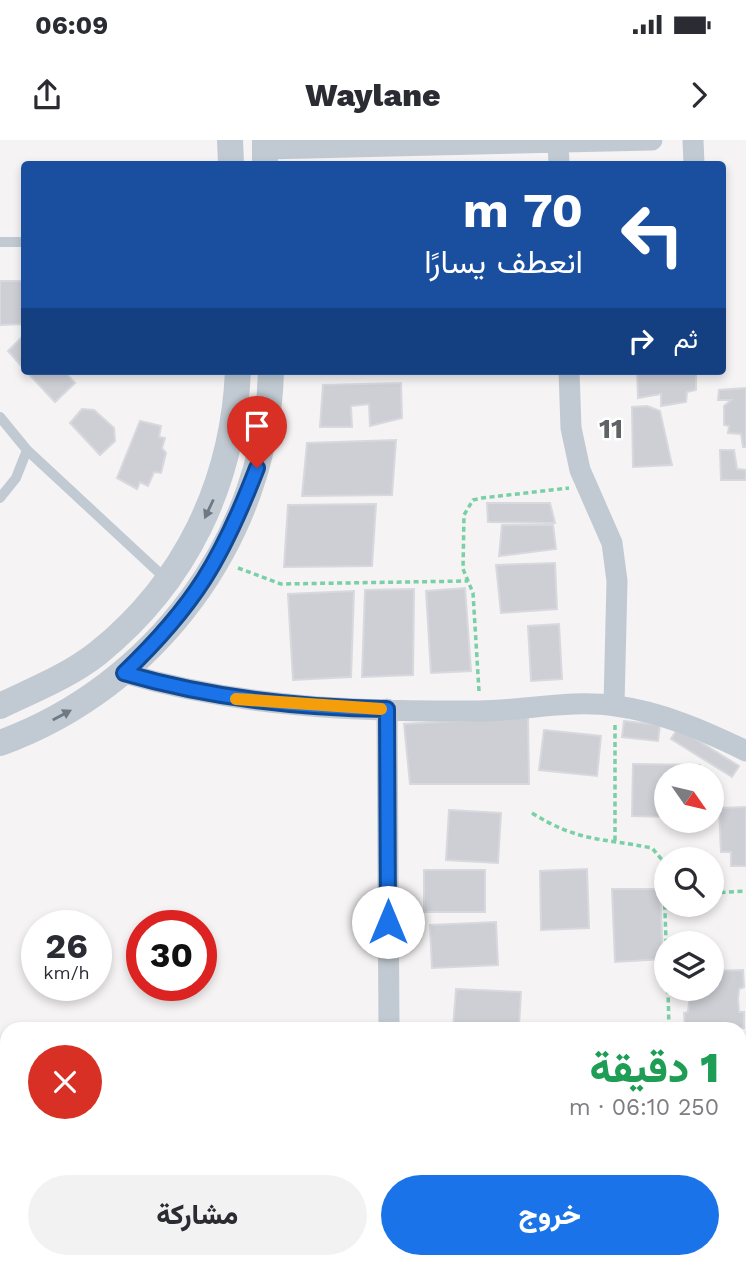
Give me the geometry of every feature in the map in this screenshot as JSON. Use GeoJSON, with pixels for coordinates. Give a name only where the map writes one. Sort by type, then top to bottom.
{"type":"FeatureCollection","features":[{"type":"Feature","properties":{"kind":"street"},"geometry":{"type":"LineString","coordinates":[[230,140],[231,161]]}},
{"type":"Feature","properties":{"kind":"street"},"geometry":{"type":"LineString","coordinates":[[265,151],[559,154],[652,140]]}},
{"type":"Feature","properties":{"kind":"street"},"geometry":{"type":"LineString","coordinates":[[693,140],[694,161]]}},
{"type":"Feature","properties":{"kind":"street"},"geometry":{"type":"LineString","coordinates":[[0,706],[69,672],[98,652],[167,580],[197,535],[218,491],[232,431],[238,375]]}},
{"type":"Feature","properties":{"kind":"street"},"geometry":{"type":"LineString","coordinates":[[0,743],[30,732],[86,702],[124,673],[169,629],[206,580],[235,526],[257,468],[271,375]]}},
{"type":"Feature","properties":{"kind":"street"},"geometry":{"type":"LineString","coordinates":[[569,375],[571,428],[580,470],[612,543],[617,581],[614,705]]}},
{"type":"Feature","properties":{"kind":"street"},"geometry":{"type":"LineString","coordinates":[[124,673],[169,686],[239,699],[387,709],[480,711],[614,705],[661,715],[746,751]]}},
{"type":"Feature","properties":{"kind":"street"},"geometry":{"type":"LineString","coordinates":[[387,709],[389,1022]]}},
{"type":"Feature","properties":{"kind":"lane"},"geometry":{"type":"LineString","coordinates":[[0,242],[21,242]]}},
{"type":"Feature","properties":{"kind":"lane"},"geometry":{"type":"LineString","coordinates":[[0,417],[27,450],[167,580]]}},
{"type":"Feature","properties":{"kind":"lane"},"geometry":{"type":"LineString","coordinates":[[0,498],[16,478],[27,450]]}},
{"type":"Feature","properties":{"kind":"path"},"geometry":{"type":"LineString","coordinates":[[480,711],[473,593],[463,569],[464,515],[473,500],[588,486]]}},
{"type":"Feature","properties":{"kind":"path"},"geometry":{"type":"LineString","coordinates":[[220,554],[259,579],[281,584],[468,581]]}},
{"type":"Feature","properties":{"kind":"path"},"geometry":{"type":"LineString","coordinates":[[614,705],[615,844]]}},
{"type":"Feature","properties":{"kind":"path"},"geometry":{"type":"LineString","coordinates":[[531,813],[571,834],[654,849]]}},
{"type":"Feature","properties":{"kind":"path"},"geometry":{"type":"LineString","coordinates":[[724,892],[746,891]]}},
{"type":"Feature","properties":{"kind":"path"},"geometry":{"type":"LineString","coordinates":[[668,1001],[669,1022]]}},
{"type":"Feature","properties":{"kind":"building"},"geometry":{"type":"Polygon","coordinates":[[[0,281],[21,281],[21,324],[0,325],[0,281]]]}},
{"type":"Feature","properties":{"kind":"building"},"geometry":{"type":"Polygon","coordinates":[[[21,338],[21,366],[8,351],[21,338]]]}},
{"type":"Feature","properties":{"kind":"building"},"geometry":{"type":"Polygon","coordinates":[[[30,375],[68,375],[75,383],[55,402],[30,375]]]}},
{"type":"Feature","properties":{"kind":"building"},"geometry":{"type":"Polygon","coordinates":[[[637,375],[696,375],[696,390],[687,392],[686,402],[661,406],[661,394],[638,398],[637,375]]]}},
{"type":"Feature","properties":{"kind":"building"},"geometry":{"type":"Polygon","coordinates":[[[401,383],[402,418],[370,426],[369,404],[351,406],[352,427],[320,427],[323,385],[401,383]]]}},
{"type":"Feature","properties":{"kind":"building"},"geometry":{"type":"Polygon","coordinates":[[[746,388],[746,447],[743,447],[741,434],[728,433],[729,426],[724,425],[724,406],[731,400],[718,400],[719,390],[746,388]]]}},
{"type":"Feature","properties":{"kind":"building"},"geometry":{"type":"Polygon","coordinates":[[[647,406],[660,411],[672,465],[633,467],[632,407],[647,406]]]}},
{"type":"Feature","properties":{"kind":"building"},"geometry":{"type":"Polygon","coordinates":[[[82,409],[94,410],[114,428],[115,441],[100,455],[70,423],[82,409]]]}},
{"type":"Feature","properties":{"kind":"building"},"geometry":{"type":"Polygon","coordinates":[[[140,421],[161,426],[159,437],[165,438],[162,448],[166,453],[161,473],[154,472],[148,486],[140,482],[137,489],[117,478],[140,421]]]}},
{"type":"Feature","properties":{"kind":"building"},"geometry":{"type":"Polygon","coordinates":[[[396,440],[392,495],[302,496],[307,443],[396,440]]]}},
{"type":"Feature","properties":{"kind":"building"},"geometry":{"type":"Polygon","coordinates":[[[720,450],[734,450],[737,469],[746,470],[746,480],[721,480],[720,450]]]}},
{"type":"Feature","properties":{"kind":"building"},"geometry":{"type":"Polygon","coordinates":[[[487,503],[550,503],[555,523],[488,522],[487,503]]]}},
{"type":"Feature","properties":{"kind":"building"},"geometry":{"type":"Polygon","coordinates":[[[376,504],[372,566],[284,567],[288,505],[376,504]]]}},
{"type":"Feature","properties":{"kind":"building"},"geometry":{"type":"Polygon","coordinates":[[[502,525],[553,525],[556,549],[499,556],[502,525]]]}},
{"type":"Feature","properties":{"kind":"building"},"geometry":{"type":"Polygon","coordinates":[[[555,563],[557,609],[501,613],[496,565],[555,563]]]}},
{"type":"Feature","properties":{"kind":"building"},"geometry":{"type":"Polygon","coordinates":[[[465,588],[471,671],[431,673],[426,591],[465,588]]]}},
{"type":"Feature","properties":{"kind":"building"},"geometry":{"type":"Polygon","coordinates":[[[414,589],[413,675],[362,677],[365,590],[414,589]]]}},
{"type":"Feature","properties":{"kind":"building"},"geometry":{"type":"Polygon","coordinates":[[[354,591],[351,677],[293,680],[288,594],[354,591]]]}},
{"type":"Feature","properties":{"kind":"building"},"geometry":{"type":"Polygon","coordinates":[[[559,624],[562,679],[531,681],[528,626],[559,624]]]}},
{"type":"Feature","properties":{"kind":"building"},"geometry":{"type":"Polygon","coordinates":[[[528,717],[529,784],[410,784],[404,724],[528,717]]]}},
{"type":"Feature","properties":{"kind":"building"},"geometry":{"type":"Polygon","coordinates":[[[624,721],[660,725],[658,741],[622,737],[624,721]]]}},
{"type":"Feature","properties":{"kind":"building"},"geometry":{"type":"Polygon","coordinates":[[[678,728],[739,766],[732,777],[724,772],[724,763],[710,763],[671,739],[678,728]]]}},
{"type":"Feature","properties":{"kind":"building"},"geometry":{"type":"Polygon","coordinates":[[[544,730],[601,736],[597,776],[539,770],[544,730]]]}},
{"type":"Feature","properties":{"kind":"building"},"geometry":{"type":"Polygon","coordinates":[[[633,764],[654,764],[654,817],[632,816],[633,764]]]}},
{"type":"Feature","properties":{"kind":"building"},"geometry":{"type":"Polygon","coordinates":[[[746,807],[746,866],[731,866],[731,852],[724,852],[724,847],[721,847],[724,808],[746,807]]]}},
{"type":"Feature","properties":{"kind":"building"},"geometry":{"type":"Polygon","coordinates":[[[449,810],[501,813],[498,863],[446,860],[449,810]]]}},
{"type":"Feature","properties":{"kind":"building"},"geometry":{"type":"Polygon","coordinates":[[[587,869],[589,928],[541,930],[540,871],[587,869]]]}},
{"type":"Feature","properties":{"kind":"building"},"geometry":{"type":"Polygon","coordinates":[[[424,870],[485,870],[485,912],[424,912],[424,870]]]}},
{"type":"Feature","properties":{"kind":"building"},"geometry":{"type":"Polygon","coordinates":[[[612,889],[654,889],[654,917],[661,917],[662,931],[654,931],[654,960],[615,962],[612,889]]]}},
{"type":"Feature","properties":{"kind":"building"},"geometry":{"type":"Polygon","coordinates":[[[496,922],[498,965],[432,968],[430,925],[496,922]]]}},
{"type":"Feature","properties":{"kind":"building"},"geometry":{"type":"Polygon","coordinates":[[[743,970],[744,987],[739,989],[738,999],[739,1012],[744,1012],[744,1022],[685,1022],[684,1013],[688,1012],[689,1001],[724,1001],[724,971],[743,970]]]}},
{"type":"Feature","properties":{"kind":"building"},"geometry":{"type":"Polygon","coordinates":[[[456,989],[521,992],[519,1022],[454,1022],[456,989]]]}},
{"type":"Feature","properties":{"kind":"slow traffic"},"geometry":{"type":"LineString","coordinates":[[236,699],[346,709],[381,709]]}},
{"type":"Feature","properties":{"kind":"district","name":"11"},"geometry":{"type":"Point","coordinates":[611,428]}},
{"type":"Feature","properties":{"kind":"route"},"geometry":{"type":"LineString","coordinates":[[257,468],[235,526],[206,580],[169,629],[124,673],[169,686],[239,699],[346,709],[387,709],[388,922]]}}]}
